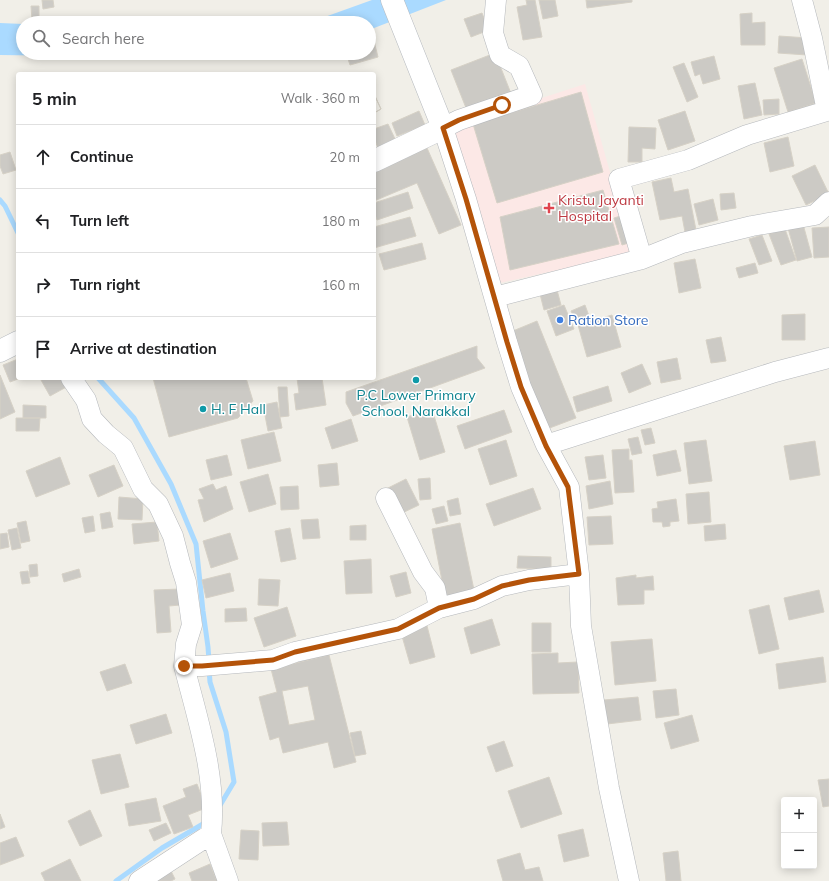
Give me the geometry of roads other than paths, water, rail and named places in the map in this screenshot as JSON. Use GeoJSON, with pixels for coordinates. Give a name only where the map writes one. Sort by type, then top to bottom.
{"type":"FeatureCollection","features":[{"type":"Feature","properties":{"kind":"main road"},"geometry":{"type":"LineString","coordinates":[[376,160],[443,128],[392,0]]}},
{"type":"Feature","properties":{"kind":"main road"},"geometry":{"type":"LineString","coordinates":[[0,351],[16,343]]}},
{"type":"Feature","properties":{"kind":"street"},"geometry":{"type":"LineString","coordinates":[[496,0],[494,33],[500,55],[519,66],[532,95],[459,120],[443,128],[466,199],[521,387],[546,446],[568,487],[579,574],[581,626],[609,788],[629,881]]}},
{"type":"Feature","properties":{"kind":"street"},"geometry":{"type":"LineString","coordinates":[[642,259],[619,179],[688,160],[747,135],[828,112],[802,0]]}},
{"type":"Feature","properties":{"kind":"street"},"geometry":{"type":"LineString","coordinates":[[495,297],[642,259],[682,243],[752,226],[815,215],[829,202]]}},
{"type":"Feature","properties":{"kind":"street"},"geometry":{"type":"LineString","coordinates":[[546,446],[775,372],[829,358]]}},
{"type":"Feature","properties":{"kind":"street"},"geometry":{"type":"LineString","coordinates":[[72,380],[86,400],[92,419],[106,434],[123,448],[143,489],[158,504],[173,536],[186,582],[192,625],[186,644],[202,666],[212,817],[211,834],[228,881]]}},
{"type":"Feature","properties":{"kind":"street"},"geometry":{"type":"LineString","coordinates":[[386,498],[424,572],[435,588],[439,608]]}},
{"type":"Feature","properties":{"kind":"street"},"geometry":{"type":"LineString","coordinates":[[202,666],[273,660],[295,652],[398,629],[439,608],[474,599],[502,586],[529,580],[579,574]]}},
{"type":"Feature","properties":{"kind":"street"},"geometry":{"type":"LineString","coordinates":[[139,881],[211,834]]}},
{"type":"Feature","properties":{"kind":"water"},"geometry":{"type":"Polygon","coordinates":[[[372,0],[446,0],[376,27],[376,16],[327,16],[372,0]]]}},
{"type":"Feature","properties":{"kind":"water"},"geometry":{"type":"Polygon","coordinates":[[[0,23],[16,24],[16,55],[0,55],[0,23]]]}},
{"type":"Feature","properties":{"kind":"waterway"},"geometry":{"type":"LineString","coordinates":[[0,200],[5,206],[16,229]]}},
{"type":"Feature","properties":{"kind":"waterway"},"geometry":{"type":"LineString","coordinates":[[100,380],[134,418],[171,484],[196,544],[209,661]]}},
{"type":"Feature","properties":{"kind":"waterway"},"geometry":{"type":"LineString","coordinates":[[209,669],[210,682],[226,732],[234,782],[219,807]]}},
{"type":"Feature","properties":{"kind":"waterway"},"geometry":{"type":"LineString","coordinates":[[116,881],[162,848],[203,824]]}},
{"type":"Feature","properties":{"kind":"place","name":"Kristu Jayanti Hospital"},"geometry":{"type":"Point","coordinates":[549,208]}},
{"type":"Feature","properties":{"kind":"place","name":"Ration Store"},"geometry":{"type":"Point","coordinates":[560,320]}},
{"type":"Feature","properties":{"kind":"place","name":"P.C Lower Primary School, Narakkal"},"geometry":{"type":"Point","coordinates":[416,380]}},
{"type":"Feature","properties":{"kind":"place","name":"H. F Hall"},"geometry":{"type":"Point","coordinates":[203,409]}}]}
